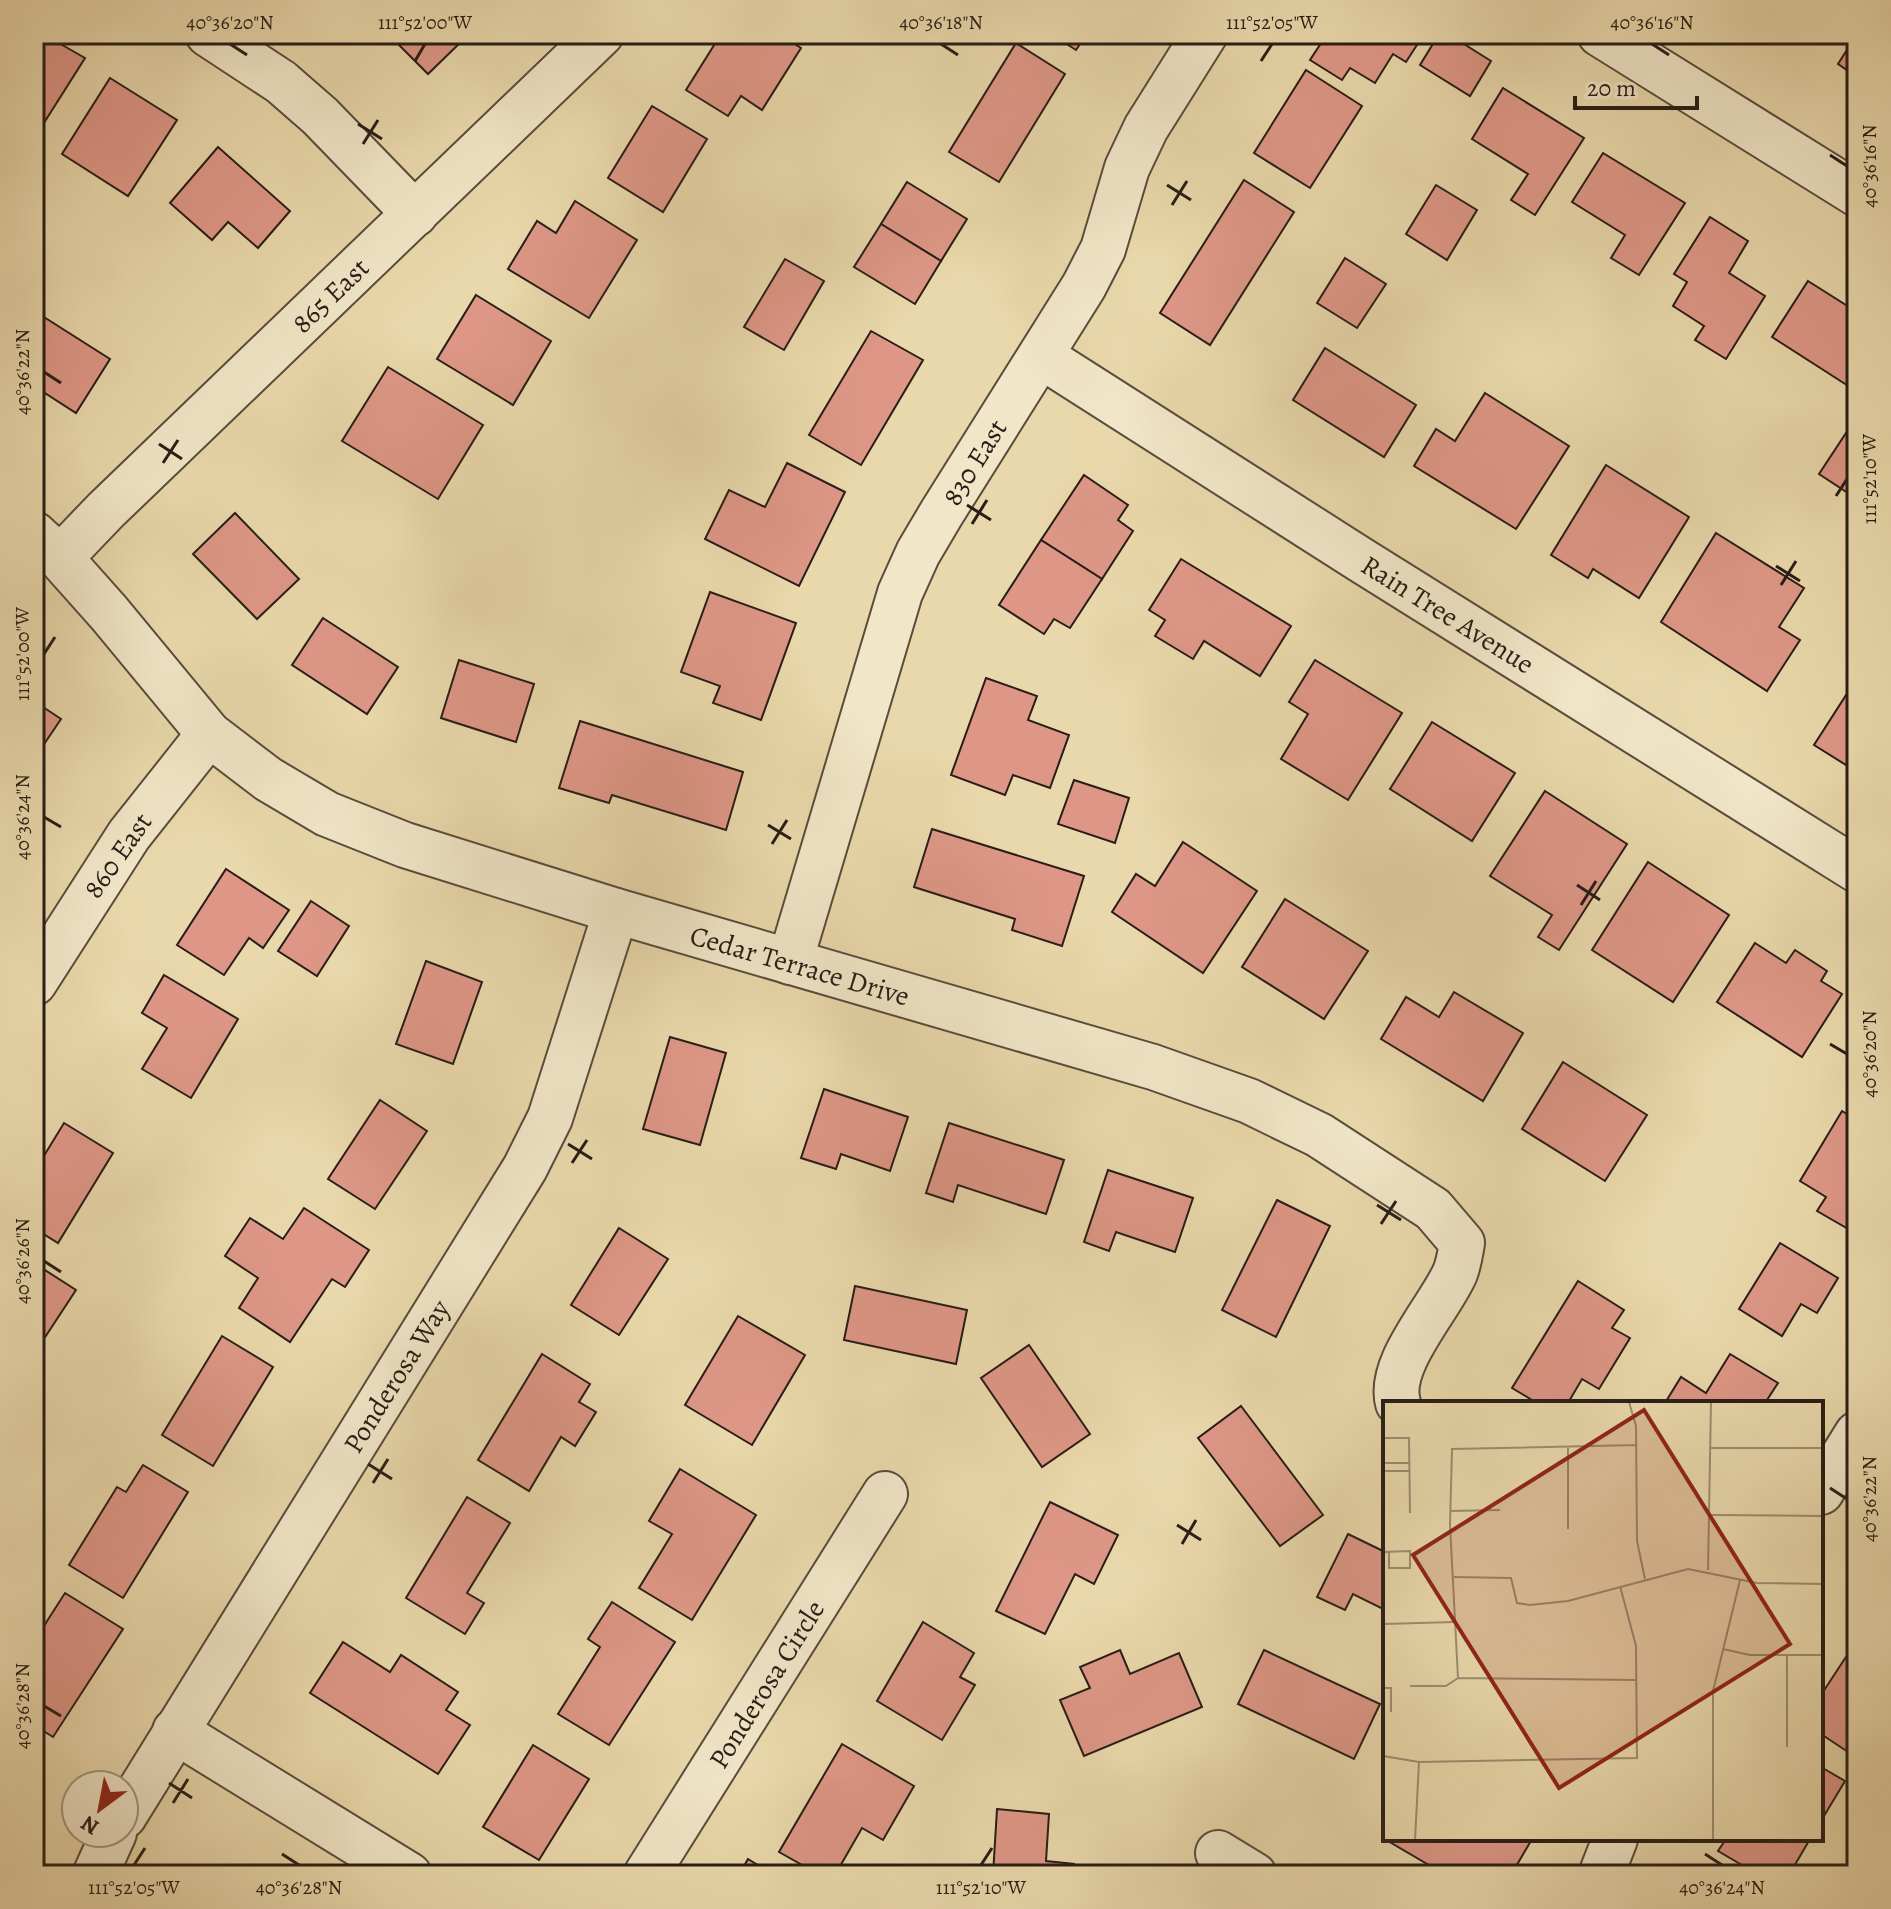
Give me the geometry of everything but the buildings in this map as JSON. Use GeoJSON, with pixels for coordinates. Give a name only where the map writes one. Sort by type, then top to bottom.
{"type":"FeatureCollection","features":[{"type":"Feature","properties":{"kind":"street"},"geometry":{"type":"LineString","coordinates":[[208,34],[281,82],[320,116],[415,214]]}},
{"type":"Feature","properties":{"kind":"street","name":"865 East"},"geometry":{"type":"LineString","coordinates":[[47,546],[106,510],[601,34]]}},
{"type":"Feature","properties":{"kind":"street","name":"830 East"},"geometry":{"type":"LineString","coordinates":[[790,962],[900,593],[918,553],[941,514],[1084,286],[1103,249],[1127,168],[1146,128],[1205,34]]}},
{"type":"Feature","properties":{"kind":"street"},"geometry":{"type":"LineString","coordinates":[[1600,34],[1857,194]]}},
{"type":"Feature","properties":{"kind":"street","name":"Rain Tree Avenue"},"geometry":{"type":"LineString","coordinates":[[1041,356],[1857,870]]}},
{"type":"Feature","properties":{"kind":"street","name":"Cedar Terrace Drive"},"geometry":{"type":"LineString","coordinates":[[47,546],[109,613],[209,734],[268,779],[327,814],[405,845],[616,911],[1153,1067],[1249,1101],[1319,1135],[1433,1209],[1462,1243],[1460,1261],[1448,1288],[1411,1343],[1394,1391],[1397,1401]]}},
{"type":"Feature","properties":{"kind":"street","name":"860 East"},"geometry":{"type":"LineString","coordinates":[[34,983],[129,835],[209,734]]}},
{"type":"Feature","properties":{"kind":"street","name":"Ponderosa Way"},"geometry":{"type":"LineString","coordinates":[[140,1789],[525,1168],[550,1118],[616,911]]}},
{"type":"Feature","properties":{"kind":"street"},"geometry":{"type":"LineString","coordinates":[[1823,1489],[1857,1434]]}},
{"type":"Feature","properties":{"kind":"street","name":"Ponderosa Circle"},"geometry":{"type":"LineString","coordinates":[[646,1875],[885,1494]]}},
{"type":"Feature","properties":{"kind":"street"},"geometry":{"type":"LineString","coordinates":[[175,1731],[409,1875]]}},
{"type":"Feature","properties":{"kind":"street"},"geometry":{"type":"LineString","coordinates":[[1601,1875],[1614,1841]]}},
{"type":"Feature","properties":{"kind":"street"},"geometry":{"type":"LineString","coordinates":[[95,1875],[105,1849]]}}]}
